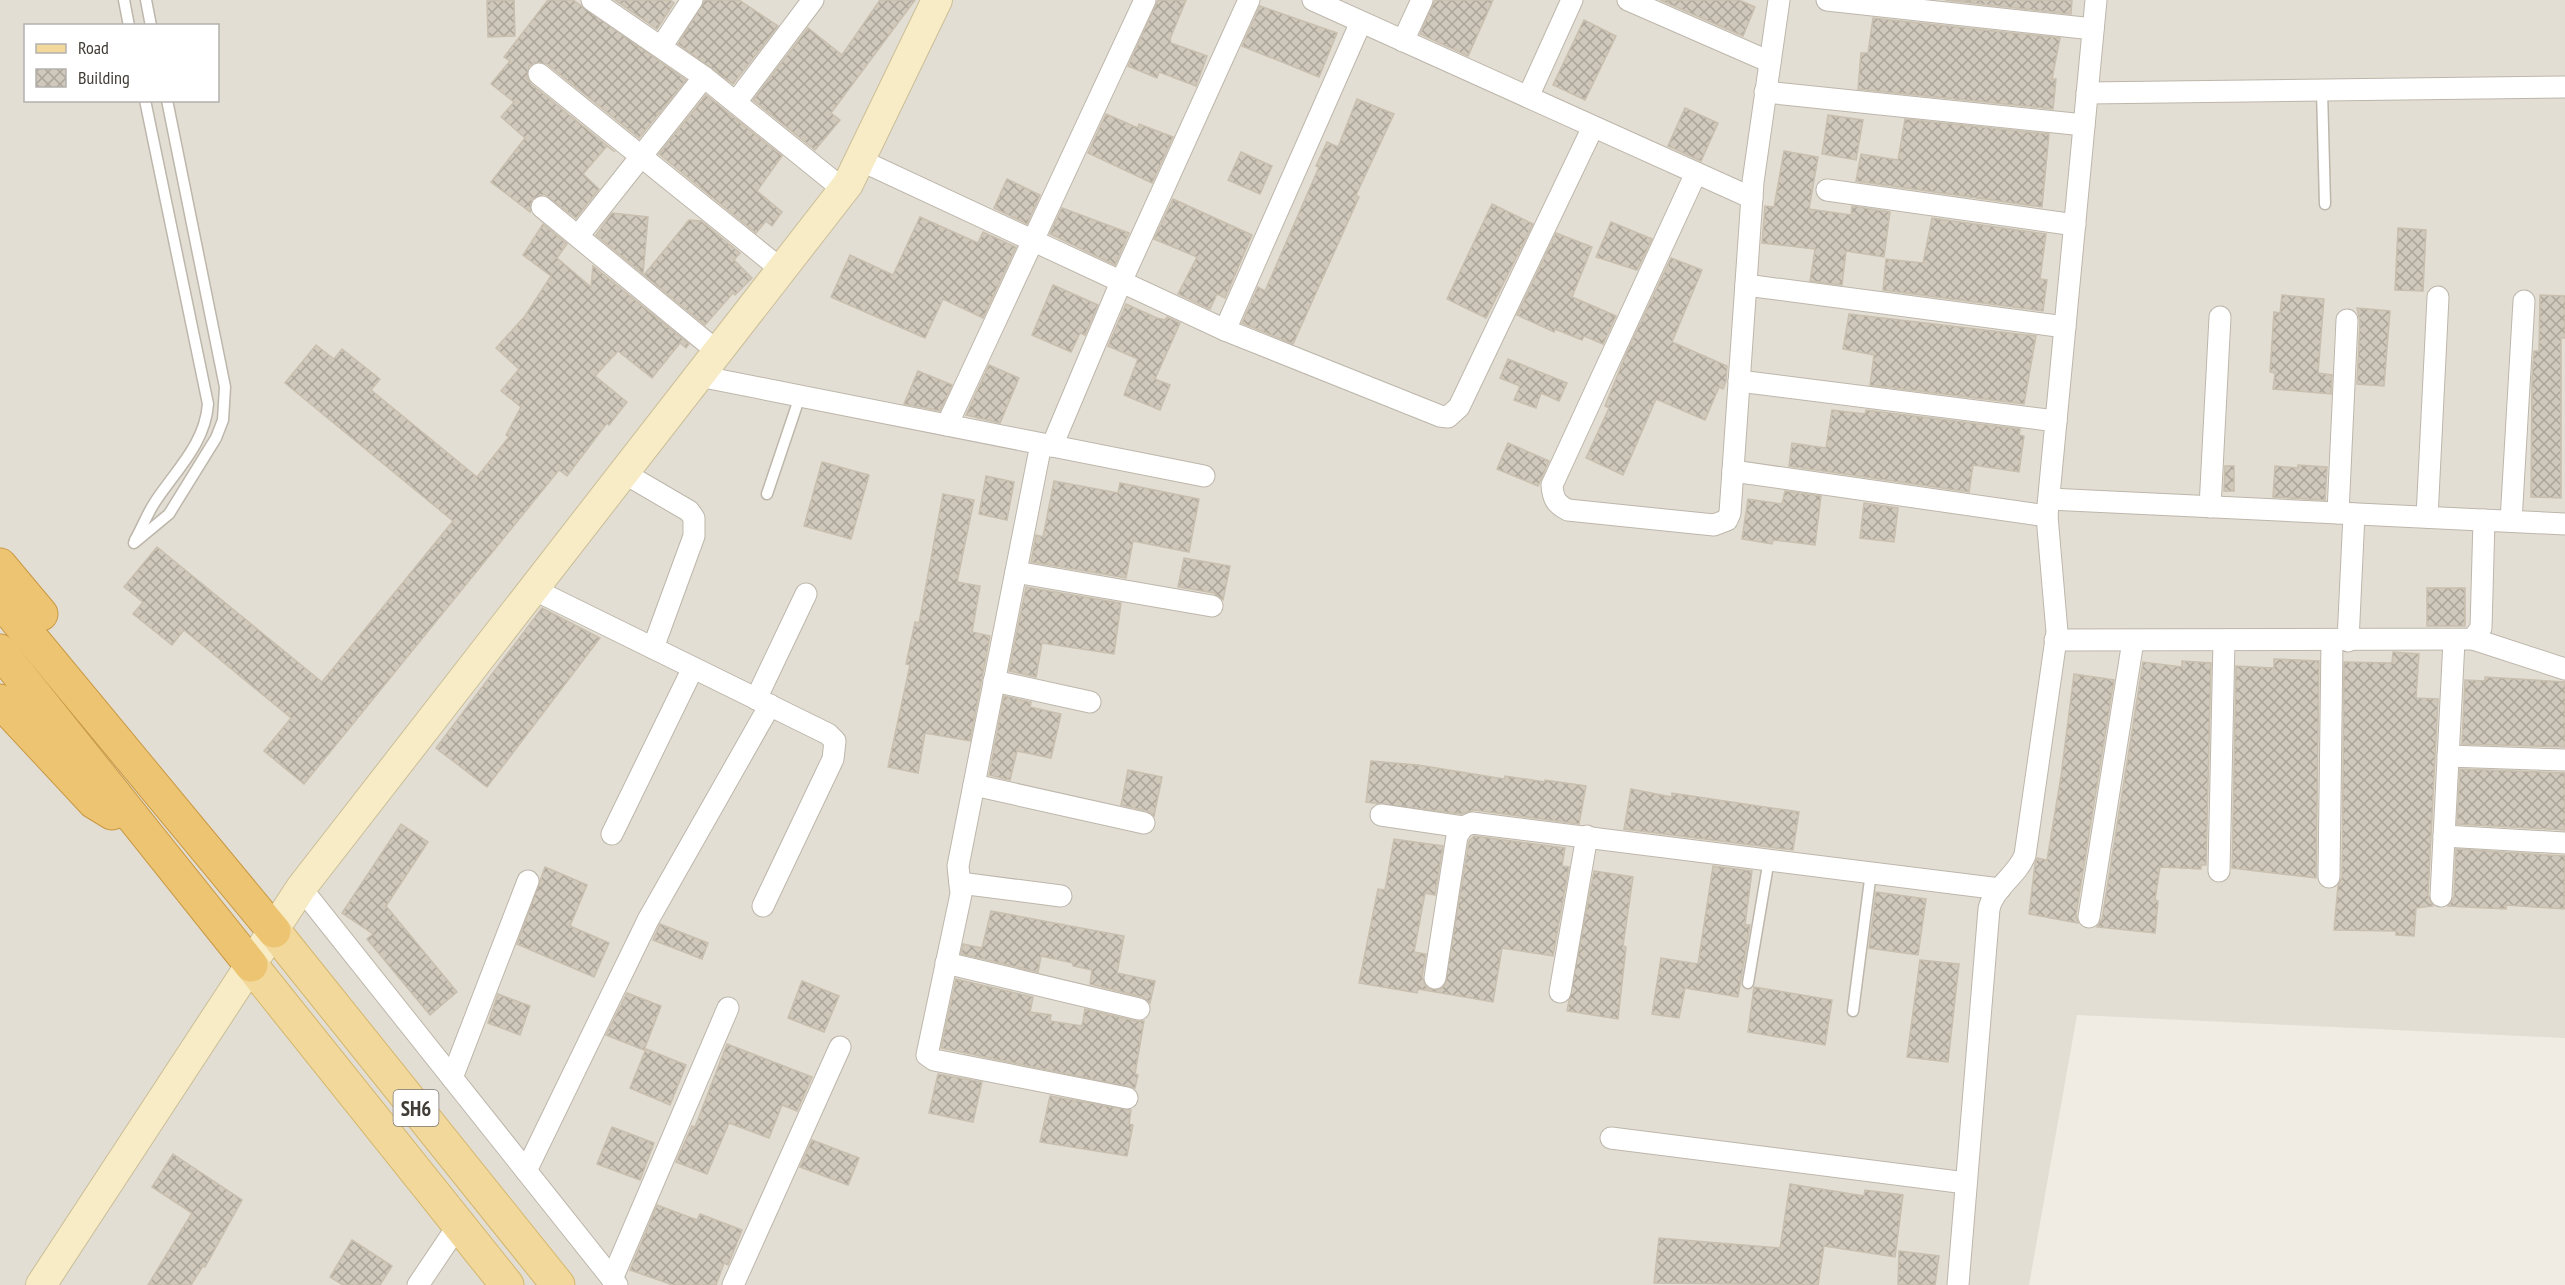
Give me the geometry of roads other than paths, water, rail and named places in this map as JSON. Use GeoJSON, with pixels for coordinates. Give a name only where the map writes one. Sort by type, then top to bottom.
{"type":"FeatureCollection","features":[{"type":"Feature","properties":{"kind":"highway"},"geometry":{"type":"LineString","coordinates":[[0,565],[146,740],[170,804]]}},
{"type":"Feature","properties":{"kind":"highway","name":"SH6"},"geometry":{"type":"LineString","coordinates":[[0,600],[274,931]]}},
{"type":"Feature","properties":{"kind":"highway","name":"SH6"},"geometry":{"type":"LineString","coordinates":[[0,651],[251,965]]}},
{"type":"Feature","properties":{"kind":"highway"},"geometry":{"type":"LineString","coordinates":[[0,701],[94,802],[143,830]]}},
{"type":"Feature","properties":{"kind":"main road","name":"SH6"},"geometry":{"type":"LineString","coordinates":[[274,931],[558,1285]]}},
{"type":"Feature","properties":{"kind":"main road","name":"SH6"},"geometry":{"type":"LineString","coordinates":[[251,965],[507,1285]]}},
{"type":"Feature","properties":{"kind":"street"},"geometry":{"type":"LineString","coordinates":[[592,0],[704,77],[844,190]]}},
{"type":"Feature","properties":{"kind":"street"},"geometry":{"type":"LineString","coordinates":[[662,48],[692,0]]}},
{"type":"Feature","properties":{"kind":"street"},"geometry":{"type":"LineString","coordinates":[[736,102],[813,0]]}},
{"type":"Feature","properties":{"kind":"street"},"geometry":{"type":"LineString","coordinates":[[41,1285],[301,888],[844,190],[937,0]]}},
{"type":"Feature","properties":{"kind":"street"},"geometry":{"type":"LineString","coordinates":[[947,425],[1145,0]]}},
{"type":"Feature","properties":{"kind":"street"},"geometry":{"type":"LineString","coordinates":[[1127,1098],[930,1059],[927,1051],[961,894],[958,866],[994,681],[1016,572],[1046,445],[1249,0]]}},
{"type":"Feature","properties":{"kind":"street"},"geometry":{"type":"LineString","coordinates":[[1313,0],[1752,198]]}},
{"type":"Feature","properties":{"kind":"street"},"geometry":{"type":"LineString","coordinates":[[1403,41],[1422,0]]}},
{"type":"Feature","properties":{"kind":"street"},"geometry":{"type":"LineString","coordinates":[[1528,97],[1572,0]]}},
{"type":"Feature","properties":{"kind":"street"},"geometry":{"type":"LineString","coordinates":[[1628,0],[1770,62]]}},
{"type":"Feature","properties":{"kind":"street"},"geometry":{"type":"LineString","coordinates":[[1696,173],[1552,485],[1553,497],[1559,505],[1568,510],[1721,524],[1727,520],[1730,513],[1752,198],[1779,0]]}},
{"type":"Feature","properties":{"kind":"street"},"geometry":{"type":"LineString","coordinates":[[1827,0],[2093,29]]}},
{"type":"Feature","properties":{"kind":"street"},"geometry":{"type":"LineString","coordinates":[[1958,1285],[1989,909],[1992,898],[2015,873],[2025,855],[2055,640],[2056,620],[2048,508],[2096,0]]}},
{"type":"Feature","properties":{"kind":"street"},"geometry":{"type":"LineString","coordinates":[[1225,330],[1360,22]]}},
{"type":"Feature","properties":{"kind":"street"},"geometry":{"type":"LineString","coordinates":[[539,74],[782,270]]}},
{"type":"Feature","properties":{"kind":"street"},"geometry":{"type":"LineString","coordinates":[[578,236],[704,77]]}},
{"type":"Feature","properties":{"kind":"street"},"geometry":{"type":"LineString","coordinates":[[2087,93],[2565,87]]}},
{"type":"Feature","properties":{"kind":"street"},"geometry":{"type":"LineString","coordinates":[[1766,92],[2084,124]]}},
{"type":"Feature","properties":{"kind":"street"},"geometry":{"type":"LineString","coordinates":[[860,160],[1225,330],[1440,416],[1454,414],[1593,126]]}},
{"type":"Feature","properties":{"kind":"street"},"geometry":{"type":"LineString","coordinates":[[1827,190],[2075,225]]}},
{"type":"Feature","properties":{"kind":"street"},"geometry":{"type":"LineString","coordinates":[[542,207],[718,352]]}},
{"type":"Feature","properties":{"kind":"street"},"geometry":{"type":"LineString","coordinates":[[1746,285],[2065,327]]}},
{"type":"Feature","properties":{"kind":"street"},"geometry":{"type":"LineString","coordinates":[[2427,517],[2438,297]]}},
{"type":"Feature","properties":{"kind":"street"},"geometry":{"type":"LineString","coordinates":[[2511,521],[2524,301]]}},
{"type":"Feature","properties":{"kind":"street"},"geometry":{"type":"LineString","coordinates":[[2210,507],[2220,317]]}},
{"type":"Feature","properties":{"kind":"street"},"geometry":{"type":"LineString","coordinates":[[2329,877],[2346,513],[2347,320]]}},
{"type":"Feature","properties":{"kind":"street"},"geometry":{"type":"LineString","coordinates":[[699,376],[1204,476]]}},
{"type":"Feature","properties":{"kind":"street"},"geometry":{"type":"LineString","coordinates":[[1739,381],[2056,421]]}},
{"type":"Feature","properties":{"kind":"street"},"geometry":{"type":"LineString","coordinates":[[1733,471],[2048,508],[2210,507],[2565,524]]}},
{"type":"Feature","properties":{"kind":"street"},"geometry":{"type":"LineString","coordinates":[[624,473],[689,511],[694,518],[694,536],[653,648]]}},
{"type":"Feature","properties":{"kind":"street"},"geometry":{"type":"LineString","coordinates":[[2440,896],[2448,756],[2463,640],[2481,628],[2484,520]]}},
{"type":"Feature","properties":{"kind":"street"},"geometry":{"type":"LineString","coordinates":[[1016,572],[1212,606]]}},
{"type":"Feature","properties":{"kind":"street"},"geometry":{"type":"LineString","coordinates":[[533,589],[828,734],[835,741],[836,749],[763,906]]}},
{"type":"Feature","properties":{"kind":"street"},"geometry":{"type":"LineString","coordinates":[[526,1171],[648,920],[763,702],[806,594]]}},
{"type":"Feature","properties":{"kind":"street"},"geometry":{"type":"LineString","coordinates":[[2055,640],[2463,640],[2565,669]]}},
{"type":"Feature","properties":{"kind":"street"},"geometry":{"type":"LineString","coordinates":[[2089,917],[2133,640]]}},
{"type":"Feature","properties":{"kind":"street"},"geometry":{"type":"LineString","coordinates":[[2219,871],[2224,641]]}},
{"type":"Feature","properties":{"kind":"street"},"geometry":{"type":"LineString","coordinates":[[612,834],[693,668]]}},
{"type":"Feature","properties":{"kind":"street"},"geometry":{"type":"LineString","coordinates":[[994,681],[1090,702]]}},
{"type":"Feature","properties":{"kind":"street"},"geometry":{"type":"LineString","coordinates":[[2448,756],[2565,760]]}},
{"type":"Feature","properties":{"kind":"street"},"geometry":{"type":"LineString","coordinates":[[974,785],[1144,823]]}},
{"type":"Feature","properties":{"kind":"street"},"geometry":{"type":"LineString","coordinates":[[1381,815],[1463,827],[1482,823],[2000,889]]}},
{"type":"Feature","properties":{"kind":"street"},"geometry":{"type":"LineString","coordinates":[[1435,978],[1457,836],[1463,827]]}},
{"type":"Feature","properties":{"kind":"street"},"geometry":{"type":"LineString","coordinates":[[1560,992],[1587,836]]}},
{"type":"Feature","properties":{"kind":"street"},"geometry":{"type":"LineString","coordinates":[[2444,836],[2565,843]]}},
{"type":"Feature","properties":{"kind":"street"},"geometry":{"type":"LineString","coordinates":[[452,1078],[528,881]]}},
{"type":"Feature","properties":{"kind":"street"},"geometry":{"type":"LineString","coordinates":[[960,883],[1061,896]]}},
{"type":"Feature","properties":{"kind":"street"},"geometry":{"type":"LineString","coordinates":[[301,888],[614,1282],[728,1008]]}},
{"type":"Feature","properties":{"kind":"street"},"geometry":{"type":"LineString","coordinates":[[946,963],[1139,1009]]}},
{"type":"Feature","properties":{"kind":"street"},"geometry":{"type":"LineString","coordinates":[[733,1285],[840,1047]]}},
{"type":"Feature","properties":{"kind":"street"},"geometry":{"type":"LineString","coordinates":[[1611,1138],[1966,1183]]}},
{"type":"Feature","properties":{"kind":"street"},"geometry":{"type":"LineString","coordinates":[[418,1285],[459,1224]]}},
{"type":"Feature","properties":{"kind":"lane"},"geometry":{"type":"LineString","coordinates":[[124,0],[129,24]]}},
{"type":"Feature","properties":{"kind":"lane"},"geometry":{"type":"LineString","coordinates":[[146,0],[152,24]]}},
{"type":"Feature","properties":{"kind":"lane"},"geometry":{"type":"LineString","coordinates":[[2322,90],[2325,204]]}},
{"type":"Feature","properties":{"kind":"lane"},"geometry":{"type":"LineString","coordinates":[[145,102],[207,388],[207,420],[202,434],[153,504],[134,543],[169,514],[216,438],[223,420],[225,387],[167,102]]}},
{"type":"Feature","properties":{"kind":"lane"},"geometry":{"type":"LineString","coordinates":[[766,494],[800,396]]}},
{"type":"Feature","properties":{"kind":"lane"},"geometry":{"type":"LineString","coordinates":[[202,434],[216,438]]}},
{"type":"Feature","properties":{"kind":"lane"},"geometry":{"type":"LineString","coordinates":[[1748,983],[1769,859]]}},
{"type":"Feature","properties":{"kind":"lane"},"geometry":{"type":"LineString","coordinates":[[1853,1011],[1871,872]]}}]}
